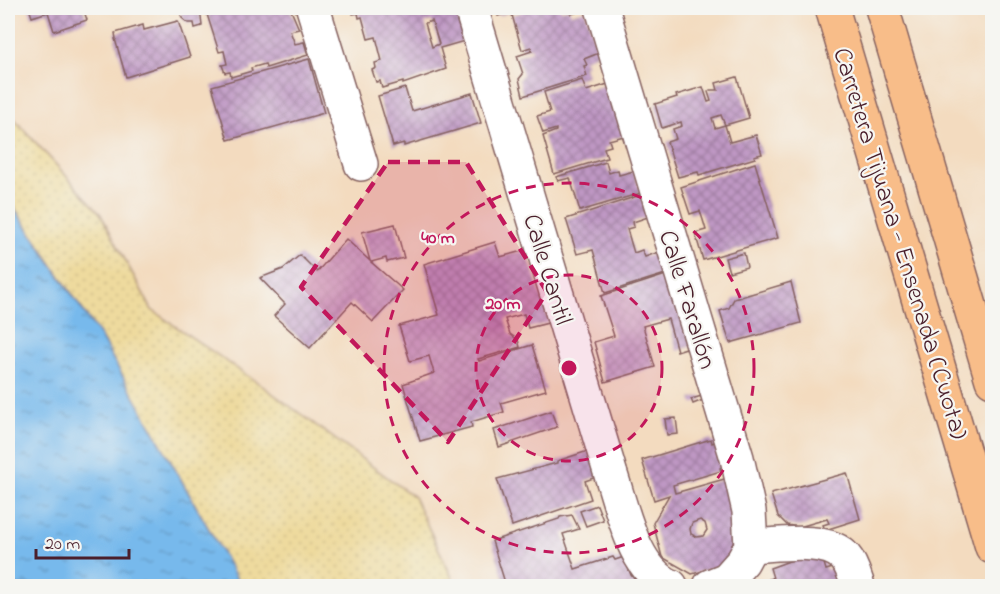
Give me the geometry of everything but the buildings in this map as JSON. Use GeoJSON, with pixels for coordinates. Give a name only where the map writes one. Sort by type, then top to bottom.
{"type":"FeatureCollection","features":[{"type":"Feature","properties":{"kind":"highway","name":"Carretera Tijuana - Ensenada (Cuota)"},"geometry":{"type":"LineString","coordinates":[[832,8],[993,547]]}},
{"type":"Feature","properties":{"kind":"highway","name":"Carretera Tijuana - Ensenada (Cuota)"},"geometry":{"type":"LineString","coordinates":[[882,8],[993,380]]}},
{"type":"Feature","properties":{"kind":"street"},"geometry":{"type":"LineString","coordinates":[[313,8],[361,164]]}},
{"type":"Feature","properties":{"kind":"street","name":"Calle Cantil"},"geometry":{"type":"LineString","coordinates":[[471,8],[630,532],[645,566],[660,582],[671,586]]}},
{"type":"Feature","properties":{"kind":"street","name":"Calle Farallón"},"geometry":{"type":"LineString","coordinates":[[602,8],[737,458],[749,511],[751,546]]}},
{"type":"Feature","properties":{"kind":"street"},"geometry":{"type":"LineString","coordinates":[[722,584],[743,561],[751,546],[818,543],[835,548],[846,557],[854,571],[858,586]]}},
{"type":"Feature","properties":{"kind":"highlighted area"},"geometry":{"type":"Polygon","coordinates":[[[388,162],[466,162],[547,292],[448,442],[301,287],[388,162]]]}},
{"type":"Feature","properties":{"kind":"sand"},"geometry":{"type":"Polygon","coordinates":[[[8,112],[100,213],[152,310],[261,385],[414,497],[456,586],[241,586],[100,336],[8,198],[8,112]]]}},
{"type":"Feature","properties":{"kind":"water"},"geometry":{"type":"Polygon","coordinates":[[[8,199],[100,336],[241,586],[8,586],[8,199]]]}}]}
